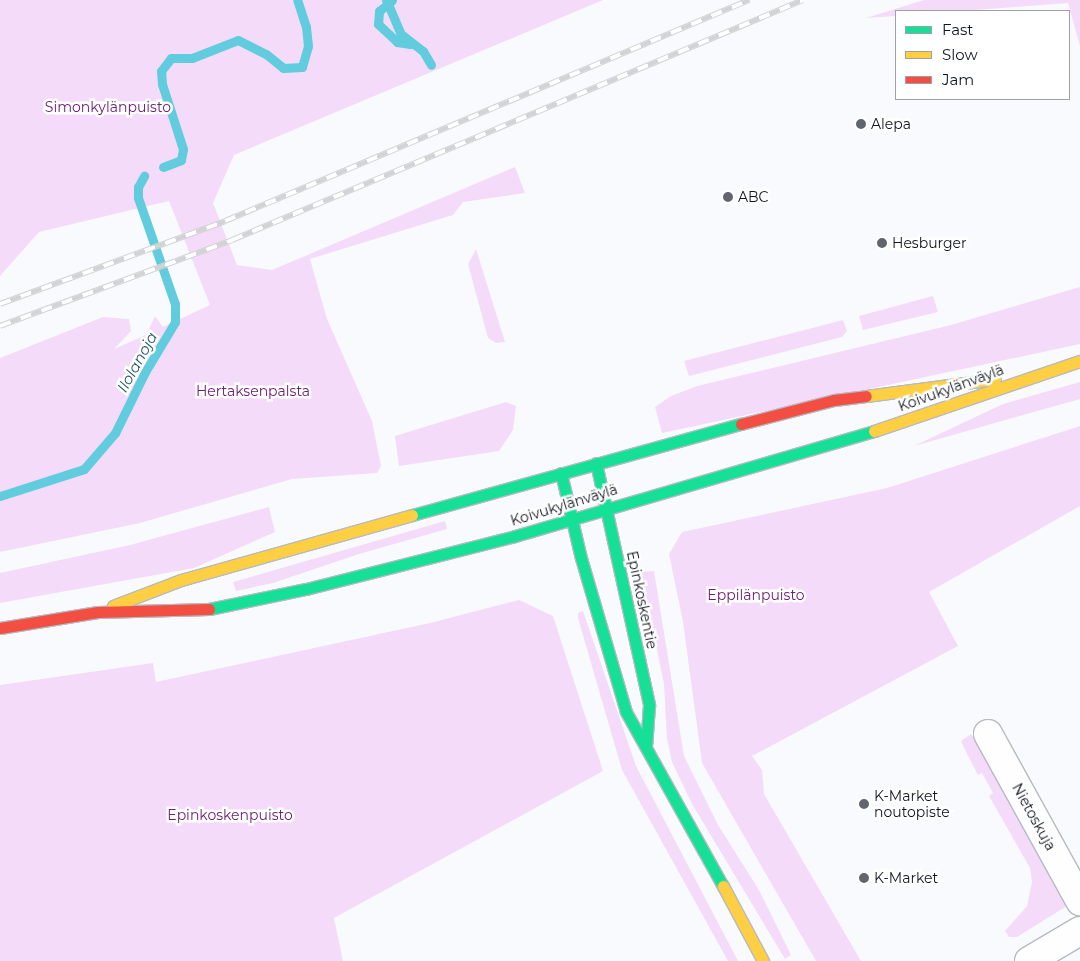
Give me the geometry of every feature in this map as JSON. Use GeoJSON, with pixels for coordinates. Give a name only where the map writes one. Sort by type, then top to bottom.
{"type":"FeatureCollection","features":[{"type":"Feature","properties":{"kind":"main road","name":"Koivukylänväylä"},"geometry":{"type":"LineString","coordinates":[[0,628],[98,612],[195,612],[306,589],[571,519],[928,415],[1029,376],[1080,361]]}},
{"type":"Feature","properties":{"kind":"main road","name":"Koivukylänväylä"},"geometry":{"type":"LineString","coordinates":[[98,612],[181,580],[596,463],[834,400],[919,387],[1029,376]]}},
{"type":"Feature","properties":{"kind":"main road","name":"Epinkoskentie"},"geometry":{"type":"LineString","coordinates":[[596,463],[649,705],[646,744]]}},
{"type":"Feature","properties":{"kind":"main road"},"geometry":{"type":"LineString","coordinates":[[561,473],[571,519],[626,712],[646,744],[763,961]]}},
{"type":"Feature","properties":{"kind":"street","name":"Nietoskuja"},"geometry":{"type":"LineString","coordinates":[[988,734],[1080,901]]}},
{"type":"Feature","properties":{"kind":"street"},"geometry":{"type":"LineString","coordinates":[[1029,961],[1080,931]]}},
{"type":"Feature","properties":{"kind":"green space"},"geometry":{"type":"Polygon","coordinates":[[[0,0],[603,0],[234,155],[213,203],[237,265],[272,270],[515,167],[525,193],[463,202],[453,215],[310,259],[327,319],[372,421],[381,466],[377,473],[292,479],[140,523],[0,552],[0,358],[103,317],[129,319],[131,331],[114,349],[146,335],[155,316],[163,327],[210,305],[169,201],[39,232],[0,276],[0,0]]]}},
{"type":"Feature","properties":{"kind":"green space"},"geometry":{"type":"Polygon","coordinates":[[[924,0],[1080,0],[1080,46],[1068,3],[976,10],[895,10],[895,16],[866,18],[924,0]]]}},
{"type":"Feature","properties":{"kind":"green space"},"geometry":{"type":"Polygon","coordinates":[[[476,249],[505,342],[496,343],[488,338],[468,264],[476,249]]]}},
{"type":"Feature","properties":{"kind":"green space"},"geometry":{"type":"Polygon","coordinates":[[[1080,287],[1080,344],[662,433],[655,407],[671,396],[697,386],[951,325],[1080,287]]]}},
{"type":"Feature","properties":{"kind":"green space"},"geometry":{"type":"Polygon","coordinates":[[[933,296],[938,312],[863,330],[859,316],[933,296]]]}},
{"type":"Feature","properties":{"kind":"green space"},"geometry":{"type":"Polygon","coordinates":[[[843,320],[847,331],[842,337],[689,376],[684,361],[843,320]]]}},
{"type":"Feature","properties":{"kind":"green space"},"geometry":{"type":"Polygon","coordinates":[[[1080,382],[1080,399],[914,446],[1003,404],[1080,382]]]}},
{"type":"Feature","properties":{"kind":"green space"},"geometry":{"type":"Polygon","coordinates":[[[506,402],[516,406],[513,430],[499,451],[399,466],[395,436],[506,402]]]}},
{"type":"Feature","properties":{"kind":"green space","name":"Eppilänpuisto"},"geometry":{"type":"Polygon","coordinates":[[[1080,426],[1080,506],[929,592],[958,646],[752,756],[762,770],[764,794],[861,961],[816,961],[702,763],[683,622],[669,554],[682,532],[887,488],[1080,426]]]}},
{"type":"Feature","properties":{"kind":"green space"},"geometry":{"type":"Polygon","coordinates":[[[269,507],[275,532],[194,568],[0,603],[0,573],[130,545],[269,507]]]}},
{"type":"Feature","properties":{"kind":"green space"},"geometry":{"type":"Polygon","coordinates":[[[445,521],[447,529],[359,554],[273,583],[236,591],[233,582],[445,521]]]}},
{"type":"Feature","properties":{"kind":"green space"},"geometry":{"type":"Polygon","coordinates":[[[654,571],[684,756],[718,825],[759,890],[791,955],[785,959],[692,804],[672,762],[667,739],[664,684],[641,572],[654,571]]]}},
{"type":"Feature","properties":{"kind":"green space","name":"Epinkoskenpuisto"},"geometry":{"type":"Polygon","coordinates":[[[519,600],[553,616],[603,771],[334,918],[343,961],[0,961],[0,685],[153,663],[156,682],[430,623],[519,600]]]}},
{"type":"Feature","properties":{"kind":"green space"},"geometry":{"type":"Polygon","coordinates":[[[583,611],[636,766],[738,961],[728,961],[622,770],[578,618],[578,613],[583,611]]]}},
{"type":"Feature","properties":{"kind":"green space"},"geometry":{"type":"Polygon","coordinates":[[[971,734],[1062,891],[1067,906],[1017,937],[1009,937],[1005,931],[1027,906],[1032,882],[1030,868],[989,796],[993,793],[982,773],[978,775],[961,741],[971,734]]]}},
{"type":"Feature","properties":{"kind":"waterway","name":"Ilolanoja"},"geometry":{"type":"LineString","coordinates":[[163,167],[181,160],[183,149],[162,84],[161,71],[171,58],[192,58],[238,40],[266,54],[283,68],[302,67],[308,46],[306,27],[297,0]]}},
{"type":"Feature","properties":{"kind":"waterway"},"geometry":{"type":"LineString","coordinates":[[386,0],[388,4],[379,11],[378,24],[397,42],[410,44]]}},
{"type":"Feature","properties":{"kind":"waterway"},"geometry":{"type":"LineString","coordinates":[[392,0],[388,4],[401,34],[423,51],[431,65]]}},
{"type":"Feature","properties":{"kind":"waterway","name":"Ilolanoja"},"geometry":{"type":"LineString","coordinates":[[0,496],[84,469],[115,433],[145,372],[175,322],[175,304],[138,198],[138,187],[144,176]]}},
{"type":"Feature","properties":{"kind":"railway"},"geometry":{"type":"LineString","coordinates":[[0,304],[225,221],[749,0]]}},
{"type":"Feature","properties":{"kind":"railway"},"geometry":{"type":"LineString","coordinates":[[0,326],[232,240],[803,0]]}},
{"type":"Feature","properties":{"kind":"traffic: fast"},"geometry":{"type":"LineString","coordinates":[[412,515],[741,424]]}},
{"type":"Feature","properties":{"kind":"traffic: fast"},"geometry":{"type":"LineString","coordinates":[[209,609],[306,589],[515,536],[874,431]]}},
{"type":"Feature","properties":{"kind":"traffic: fast"},"geometry":{"type":"LineString","coordinates":[[596,463],[649,705],[646,744]]}},
{"type":"Feature","properties":{"kind":"traffic: fast"},"geometry":{"type":"LineString","coordinates":[[561,473],[581,558],[626,712],[723,886]]}},
{"type":"Feature","properties":{"kind":"traffic: slow"},"geometry":{"type":"LineString","coordinates":[[874,431],[1080,361]]}},
{"type":"Feature","properties":{"kind":"traffic: slow"},"geometry":{"type":"LineString","coordinates":[[866,396],[995,379]]}},
{"type":"Feature","properties":{"kind":"traffic: slow"},"geometry":{"type":"LineString","coordinates":[[113,606],[181,580],[412,515]]}},
{"type":"Feature","properties":{"kind":"traffic: slow"},"geometry":{"type":"LineString","coordinates":[[723,886],[763,961]]}},
{"type":"Feature","properties":{"kind":"traffic: jam"},"geometry":{"type":"LineString","coordinates":[[741,424],[834,400],[866,396]]}},
{"type":"Feature","properties":{"kind":"traffic: jam"},"geometry":{"type":"LineString","coordinates":[[0,628],[98,612],[209,609]]}},
{"type":"Feature","properties":{"kind":"place","name":"Alepa"},"geometry":{"type":"Point","coordinates":[861,124]}},
{"type":"Feature","properties":{"kind":"place","name":"ABC"},"geometry":{"type":"Point","coordinates":[728,197]}},
{"type":"Feature","properties":{"kind":"place","name":"Hesburger"},"geometry":{"type":"Point","coordinates":[882,243]}},
{"type":"Feature","properties":{"kind":"place","name":"K-Market noutopiste"},"geometry":{"type":"Point","coordinates":[864,804]}},
{"type":"Feature","properties":{"kind":"place","name":"K-Market"},"geometry":{"type":"Point","coordinates":[864,878]}},
{"type":"Feature","properties":{"kind":"park label","name":"Simonkylänpuisto"},"geometry":{"type":"Point","coordinates":[108,107]}},
{"type":"Feature","properties":{"kind":"park label","name":"Hertaksenpalsta"},"geometry":{"type":"Point","coordinates":[253,391]}}]}
